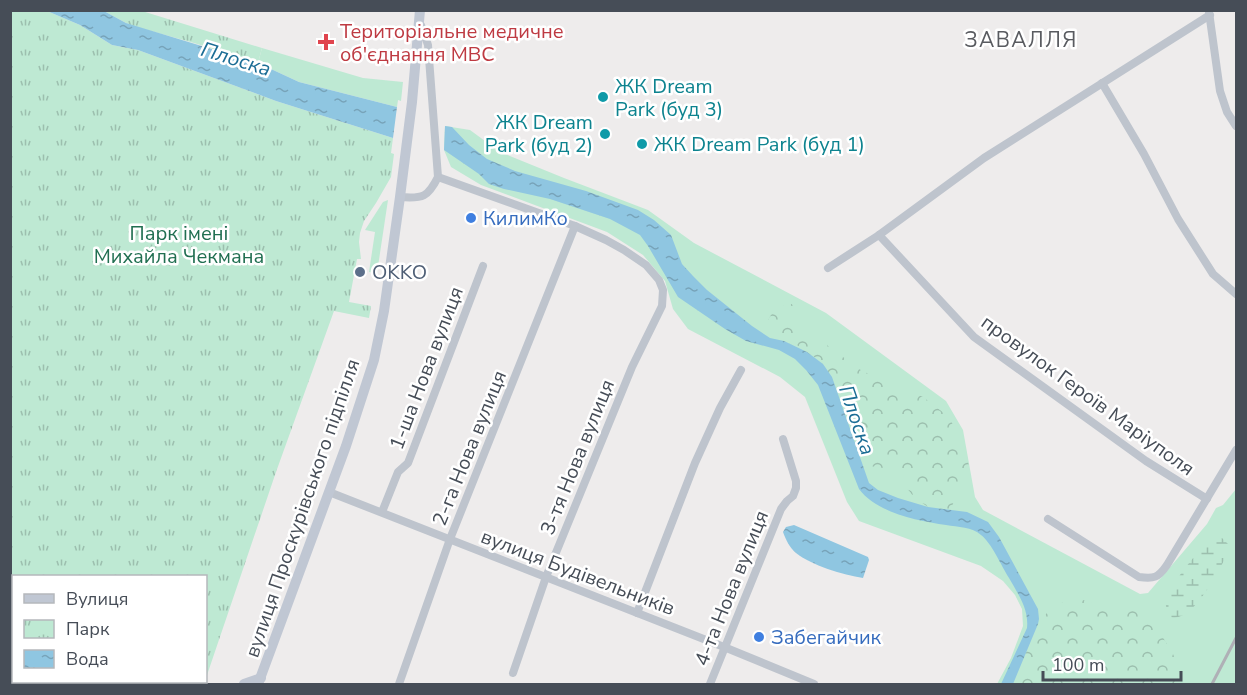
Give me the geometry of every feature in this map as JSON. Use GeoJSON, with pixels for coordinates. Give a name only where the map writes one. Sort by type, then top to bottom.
{"type":"FeatureCollection","features":[{"type":"Feature","properties":{"kind":"main road","name":"вулиця Проскурівського підпілля"},"geometry":{"type":"LineString","coordinates":[[244,684],[259,681],[329,492],[374,360],[384,311],[400,197],[412,102],[419,15]]}},
{"type":"Feature","properties":{"kind":"street"},"geometry":{"type":"LineString","coordinates":[[828,268],[879,235],[984,158],[1209,13],[1220,91],[1227,112],[1236,126]]}},
{"type":"Feature","properties":{"kind":"street"},"geometry":{"type":"LineString","coordinates":[[400,197],[425,196],[432,189],[438,177],[428,45],[419,15]]}},
{"type":"Feature","properties":{"kind":"street"},"geometry":{"type":"LineString","coordinates":[[1102,83],[1144,154],[1178,219],[1213,274],[1236,294]]}},
{"type":"Feature","properties":{"kind":"street"},"geometry":{"type":"LineString","coordinates":[[438,177],[576,225]]}},
{"type":"Feature","properties":{"kind":"street","name":"3-тя Нова вулиця"},"geometry":{"type":"LineString","coordinates":[[513,673],[546,577],[632,367],[662,306],[663,290],[646,265],[624,250],[576,225]]}},
{"type":"Feature","properties":{"kind":"street","name":"2-га Нова вулиця"},"geometry":{"type":"LineString","coordinates":[[399,684],[450,539],[576,225]]}},
{"type":"Feature","properties":{"kind":"street","name":"провулок Героїв Маріуполя"},"geometry":{"type":"LineString","coordinates":[[879,235],[974,337],[1146,461],[1207,499]]}},
{"type":"Feature","properties":{"kind":"street","name":"1-ша Нова вулиця"},"geometry":{"type":"LineString","coordinates":[[382,512],[398,472],[408,463],[483,266]]}},
{"type":"Feature","properties":{"kind":"street"},"geometry":{"type":"LineString","coordinates":[[637,613],[695,464],[720,408],[741,370]]}},
{"type":"Feature","properties":{"kind":"street","name":"4-та Нова вулиця"},"geometry":{"type":"LineString","coordinates":[[710,684],[782,509],[793,496],[796,488],[783,439]]}},
{"type":"Feature","properties":{"kind":"street"},"geometry":{"type":"LineString","coordinates":[[1048,519],[1139,577],[1154,578],[1161,575],[1236,450]]}},
{"type":"Feature","properties":{"kind":"street","name":"вулиця Будівельників"},"geometry":{"type":"LineString","coordinates":[[329,492],[814,684]]}},
{"type":"Feature","properties":{"kind":"green space","name":"Парк імені Михайла Чекмана"},"geometry":{"type":"Polygon","coordinates":[[[10,11],[47,11],[80,25],[112,45],[138,50],[276,101],[393,138],[391,153],[394,154],[391,177],[364,221],[360,233],[361,259],[357,259],[349,302],[371,306],[369,318],[334,311],[207,675],[207,575],[12,575],[12,683],[198,683],[11,684],[10,11]]]}},
{"type":"Feature","properties":{"kind":"green space"},"geometry":{"type":"Polygon","coordinates":[[[104,11],[142,11],[262,48],[258,63],[133,26],[104,11]]]}},
{"type":"Feature","properties":{"kind":"green space"},"geometry":{"type":"Polygon","coordinates":[[[262,48],[363,78],[403,82],[401,101],[398,100],[397,107],[299,82],[258,63],[262,48]]]}},
{"type":"Feature","properties":{"kind":"green space"},"geometry":{"type":"Polygon","coordinates":[[[445,126],[470,130],[500,152],[648,210],[694,243],[826,313],[946,401],[963,430],[975,497],[983,510],[1140,594],[1148,593],[1207,524],[1216,508],[1223,505],[1236,489],[1236,684],[997,684],[1011,658],[1023,626],[1022,609],[1015,595],[1003,581],[981,566],[859,521],[847,502],[805,397],[780,377],[688,329],[673,309],[665,281],[643,255],[607,232],[481,185],[451,167],[444,150],[445,126]]]}},
{"type":"Feature","properties":{"kind":"green space"},"geometry":{"type":"Polygon","coordinates":[[[388,200],[377,273],[369,272],[375,232],[365,230],[383,202],[388,200]]]}},
{"type":"Feature","properties":{"kind":"green space"},"geometry":{"type":"Polygon","coordinates":[[[792,304],[794,309],[790,316],[790,325],[792,328],[807,337],[815,334],[821,335],[828,346],[862,371],[923,397],[949,417],[964,447],[969,466],[951,508],[948,510],[928,507],[914,497],[901,479],[890,469],[863,465],[832,377],[823,365],[807,351],[769,334],[768,322],[772,313],[792,304]]]}},
{"type":"Feature","properties":{"kind":"green space"},"geometry":{"type":"Polygon","coordinates":[[[1222,538],[1228,544],[1228,553],[1204,594],[1187,612],[1179,617],[1170,617],[1166,608],[1168,593],[1204,545],[1212,539],[1222,538]]]}},
{"type":"Feature","properties":{"kind":"green space"},"geometry":{"type":"Polygon","coordinates":[[[1083,600],[1108,609],[1145,608],[1173,654],[1180,671],[1178,684],[1013,684],[1038,624],[1054,604],[1083,600]]]}},
{"type":"Feature","properties":{"kind":"water","name":"Плоска"},"geometry":{"type":"Polygon","coordinates":[[[47,11],[104,11],[126,23],[258,63],[299,82],[397,107],[393,138],[276,101],[138,50],[112,45],[80,25],[47,11]]]}},
{"type":"Feature","properties":{"kind":"water"},"geometry":{"type":"Polygon","coordinates":[[[445,126],[452,127],[469,145],[487,159],[515,171],[586,191],[638,210],[654,220],[671,235],[682,264],[707,290],[770,338],[784,341],[807,352],[823,364],[832,377],[869,483],[878,490],[898,498],[928,507],[967,512],[988,522],[999,537],[1038,609],[1038,624],[1013,684],[1001,684],[1027,628],[1025,608],[985,538],[969,529],[923,521],[887,510],[876,504],[859,489],[818,385],[795,359],[779,350],[746,341],[678,297],[640,235],[610,219],[550,199],[489,184],[479,174],[444,150],[445,126]]]}},
{"type":"Feature","properties":{"kind":"water"},"geometry":{"type":"Polygon","coordinates":[[[794,525],[868,557],[863,578],[828,569],[796,553],[783,532],[786,527],[794,525]]]}},
{"type":"Feature","properties":{"kind":"railway"},"geometry":{"type":"LineString","coordinates":[[1212,684],[1236,638]]}},
{"type":"Feature","properties":{"kind":"place","name":"Територіальне медичне об'єднання МВС"},"geometry":{"type":"Point","coordinates":[326,42]}},
{"type":"Feature","properties":{"kind":"place","name":"ЖК Dream Park (буд 3)"},"geometry":{"type":"Point","coordinates":[603,97]}},
{"type":"Feature","properties":{"kind":"place","name":"ЖК Dream Park (буд 2)"},"geometry":{"type":"Point","coordinates":[605,134]}},
{"type":"Feature","properties":{"kind":"place","name":"ЖК Dream Park (буд 1)"},"geometry":{"type":"Point","coordinates":[642,144]}},
{"type":"Feature","properties":{"kind":"place","name":"КилимКо"},"geometry":{"type":"Point","coordinates":[471,218]}},
{"type":"Feature","properties":{"kind":"place","name":"OKKO"},"geometry":{"type":"Point","coordinates":[360,272]}},
{"type":"Feature","properties":{"kind":"place","name":"Забегайчик"},"geometry":{"type":"Point","coordinates":[759,637]}},
{"type":"Feature","properties":{"kind":"district","name":"ЗАВАЛЛЯ"},"geometry":{"type":"Point","coordinates":[1021,40]}}]}
